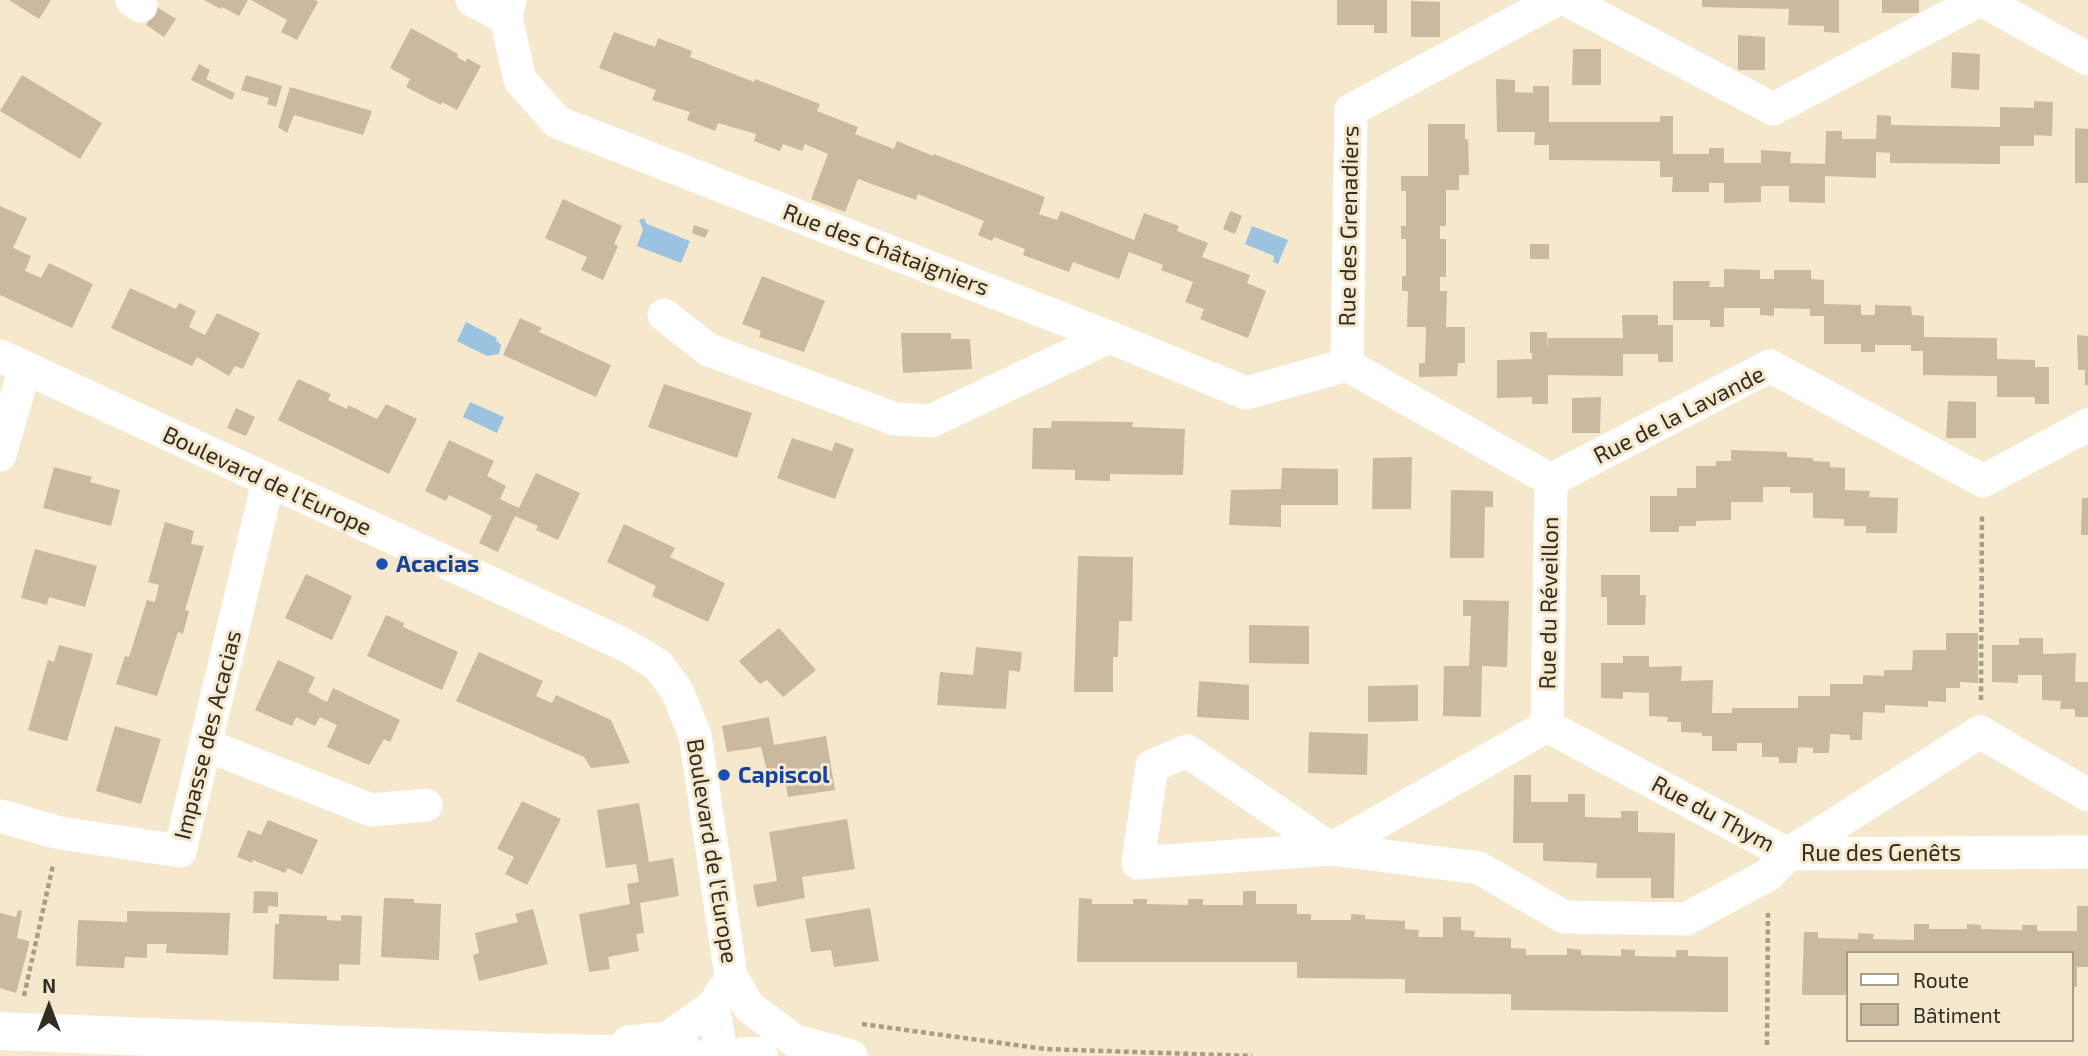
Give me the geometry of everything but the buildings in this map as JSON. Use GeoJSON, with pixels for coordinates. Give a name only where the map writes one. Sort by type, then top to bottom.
{"type":"FeatureCollection","features":[{"type":"Feature","properties":{"kind":"main road"},"geometry":{"type":"LineString","coordinates":[[9,1031],[690,1056]]}},
{"type":"Feature","properties":{"kind":"main road"},"geometry":{"type":"LineString","coordinates":[[744,1056],[759,1056]]}},
{"type":"Feature","properties":{"kind":"street"},"geometry":{"type":"LineString","coordinates":[[472,0],[508,9]]}},
{"type":"Feature","properties":{"kind":"street","name":"Rue des Grenadiers"},"geometry":{"type":"LineString","coordinates":[[1347,365],[1350,110],[1556,0]]}},
{"type":"Feature","properties":{"kind":"street"},"geometry":{"type":"LineString","coordinates":[[1567,0],[1773,109],[1981,0],[2088,60]]}},
{"type":"Feature","properties":{"kind":"street","name":"Rue des Châtaigniers"},"geometry":{"type":"LineString","coordinates":[[508,9],[520,80],[557,122],[1246,393],[1347,365]]}},
{"type":"Feature","properties":{"kind":"street"},"geometry":{"type":"LineString","coordinates":[[664,315],[709,350],[895,419],[931,421],[1109,337]]}},
{"type":"Feature","properties":{"kind":"street"},"geometry":{"type":"LineString","coordinates":[[0,455],[12,362]]}},
{"type":"Feature","properties":{"kind":"street","name":"Boulevard de l'Europe"},"geometry":{"type":"LineString","coordinates":[[12,362],[625,645],[658,665],[677,691],[695,735],[732,976],[749,1007],[795,1041],[851,1056]]}},
{"type":"Feature","properties":{"kind":"street"},"geometry":{"type":"LineString","coordinates":[[1347,365],[1551,480]]}},
{"type":"Feature","properties":{"kind":"street","name":"Rue de la Lavande"},"geometry":{"type":"LineString","coordinates":[[1551,480],[1770,366],[1983,481]]}},
{"type":"Feature","properties":{"kind":"street"},"geometry":{"type":"LineString","coordinates":[[1983,481],[2088,425]]}},
{"type":"Feature","properties":{"kind":"street","name":"Rue du Réveillon"},"geometry":{"type":"LineString","coordinates":[[1547,726],[1551,480]]}},
{"type":"Feature","properties":{"kind":"street","name":"Impasse des Acacias"},"geometry":{"type":"LineString","coordinates":[[0,816],[60,833],[180,851],[268,482]]}},
{"type":"Feature","properties":{"kind":"street"},"geometry":{"type":"LineString","coordinates":[[1331,849],[1187,751],[1152,766],[1138,863],[1331,849],[1547,726]]}},
{"type":"Feature","properties":{"kind":"street","name":"Rue du Thym"},"geometry":{"type":"LineString","coordinates":[[1547,726],[1788,853],[1980,732]]}},
{"type":"Feature","properties":{"kind":"street"},"geometry":{"type":"LineString","coordinates":[[1980,732],[2088,794]]}},
{"type":"Feature","properties":{"kind":"street"},"geometry":{"type":"LineString","coordinates":[[206,745],[371,810],[426,805]]}},
{"type":"Feature","properties":{"kind":"street","name":"Rue des Genêts"},"geometry":{"type":"LineString","coordinates":[[1331,849],[1479,868],[1564,918],[1686,919],[1768,875],[1788,853],[2088,852]]}},
{"type":"Feature","properties":{"kind":"street","name":"Boulevard de l'Europe"},"geometry":{"type":"LineString","coordinates":[[526,1052],[668,1038],[713,1006],[732,976]]}},
{"type":"Feature","properties":{"kind":"street"},"geometry":{"type":"LineString","coordinates":[[713,1006],[722,1056]]}},
{"type":"Feature","properties":{"kind":"street","name":"Boulevard de l'Europe"},"geometry":{"type":"LineString","coordinates":[[749,1007],[752,1056]]}},
{"type":"Feature","properties":{"kind":"path"},"geometry":{"type":"LineString","coordinates":[[1980,732],[1983,481]]}},
{"type":"Feature","properties":{"kind":"path"},"geometry":{"type":"LineString","coordinates":[[9,1031],[60,833]]}},
{"type":"Feature","properties":{"kind":"path"},"geometry":{"type":"LineString","coordinates":[[1767,1045],[1768,952]]}},
{"type":"Feature","properties":{"kind":"water"},"geometry":{"type":"Polygon","coordinates":[[[644,218],[647,224],[690,241],[681,263],[637,246],[643,230],[639,220],[644,218]]]}},
{"type":"Feature","properties":{"kind":"water"},"geometry":{"type":"Polygon","coordinates":[[[1252,226],[1288,240],[1278,264],[1273,262],[1274,256],[1245,244],[1252,226]]]}},
{"type":"Feature","properties":{"kind":"water"},"geometry":{"type":"Polygon","coordinates":[[[466,322],[497,338],[501,345],[499,354],[487,356],[457,341],[466,322]]]}},
{"type":"Feature","properties":{"kind":"water"},"geometry":{"type":"Polygon","coordinates":[[[470,402],[504,417],[497,433],[463,417],[470,402]]]}},
{"type":"Feature","properties":{"kind":"place","name":"Acacias"},"geometry":{"type":"Point","coordinates":[382,564]}},
{"type":"Feature","properties":{"kind":"place","name":"Capiscol"},"geometry":{"type":"Point","coordinates":[724,775]}}]}
